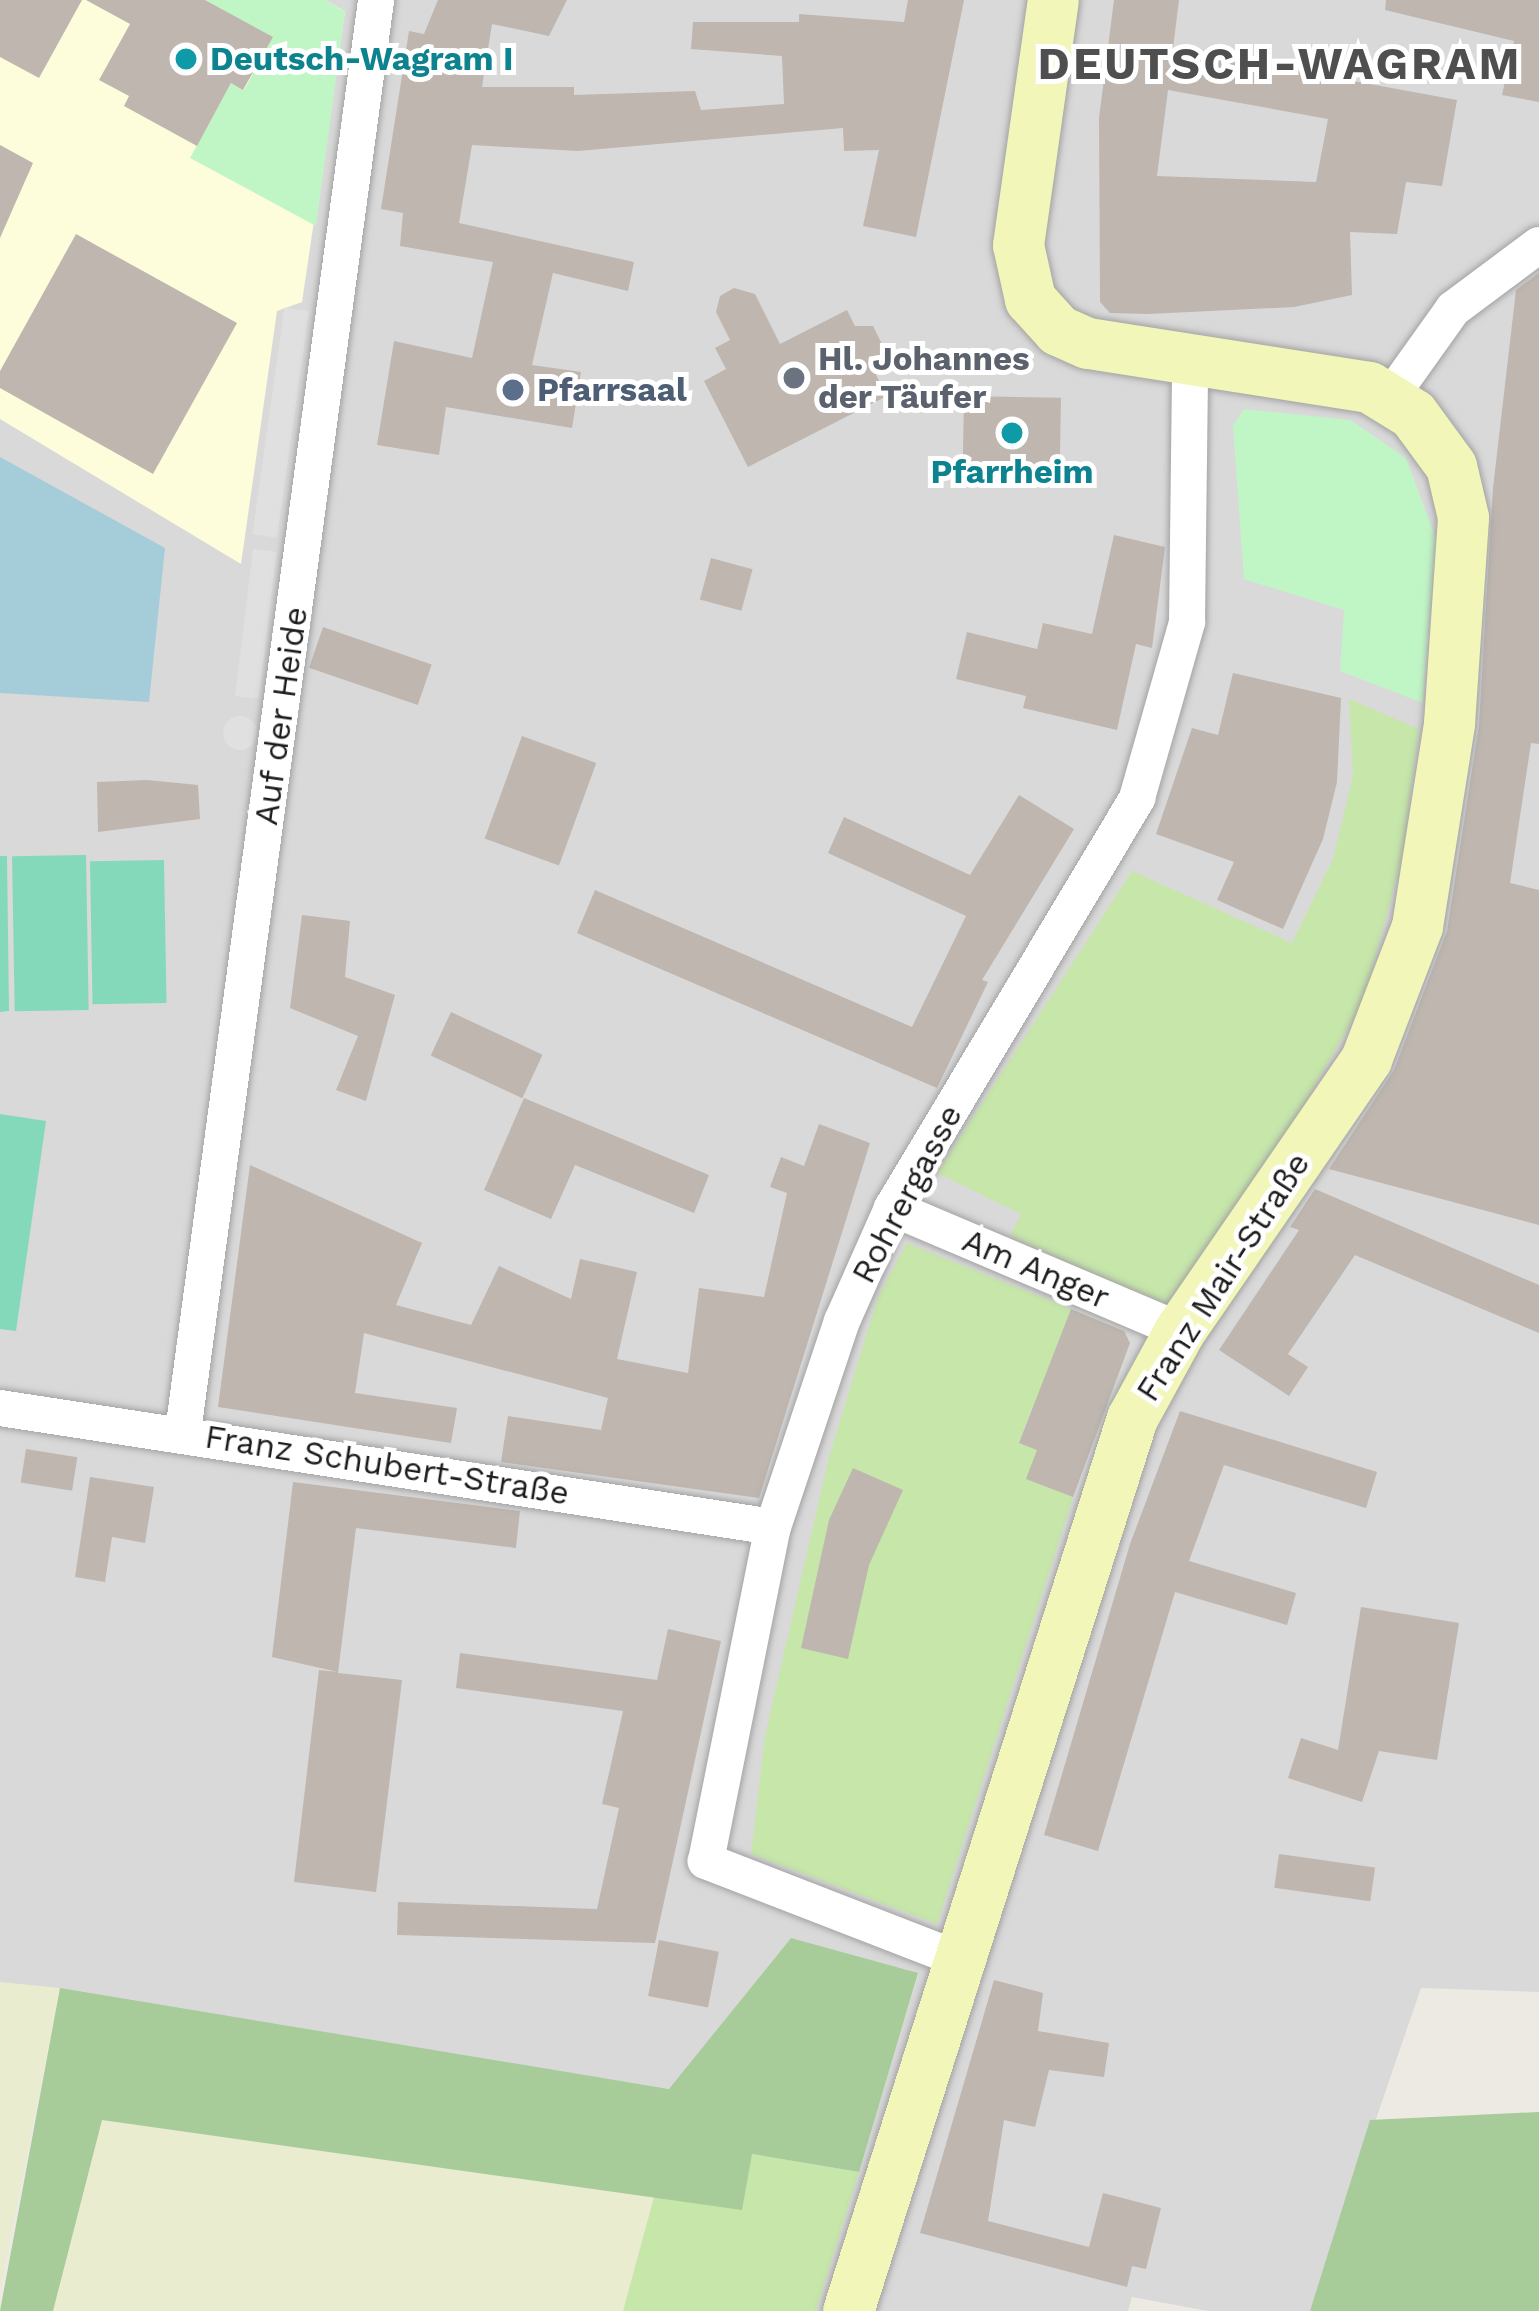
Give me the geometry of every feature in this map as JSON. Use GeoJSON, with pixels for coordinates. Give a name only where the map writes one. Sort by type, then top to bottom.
{"type":"FeatureCollection","features":[{"type":"Feature","properties":{"kind":"main road"},"geometry":{"type":"LineString","coordinates":[[1053,0],[1018,245],[1024,286],[1039,313],[1071,338],[1390,396]]}},
{"type":"Feature","properties":{"kind":"main road","name":"Franz Mair-Straße"},"geometry":{"type":"LineString","coordinates":[[848,2311],[1111,1475],[1180,1330],[1366,1059],[1417,926],[1449,723],[1463,518],[1436,440],[1390,396]]}},
{"type":"Feature","properties":{"kind":"street","name":"Auf der Heide"},"geometry":{"type":"LineString","coordinates":[[183,1432],[376,0]]}},
{"type":"Feature","properties":{"kind":"street"},"geometry":{"type":"LineString","coordinates":[[1390,396],[1454,309],[1539,244]]}},
{"type":"Feature","properties":{"kind":"street","name":"Rohrergasse"},"geometry":{"type":"LineString","coordinates":[[961,1960],[706,1861],[773,1527],[842,1321],[892,1208],[1137,798],[1187,622],[1190,361]]}},
{"type":"Feature","properties":{"kind":"street","name":"Am Anger"},"geometry":{"type":"LineString","coordinates":[[892,1208],[1180,1330]]}},
{"type":"Feature","properties":{"kind":"street","name":"Franz Schubert-Straße"},"geometry":{"type":"LineString","coordinates":[[0,1408],[183,1432],[773,1527]]}},
{"type":"Feature","properties":{"kind":"shaded area"},"geometry":{"type":"Polygon","coordinates":[[[0,0],[1539,0],[1539,1992],[1421,1988],[1310,2311],[1208,2311],[1132,2297],[1128,2311],[816,2311],[918,1974],[791,1938],[670,2089],[0,1982],[0,0]]]}},
{"type":"Feature","properties":{"kind":"shaded area"},"geometry":{"type":"Polygon","coordinates":[[[0,0],[325,0],[345,11],[302,302],[277,311],[241,564],[0,419],[0,0]]]}},
{"type":"Feature","properties":{"kind":"shaded area"},"geometry":{"type":"Polygon","coordinates":[[[284,308],[309,311],[277,538],[252,534],[284,308]]]}},
{"type":"Feature","properties":{"kind":"shaded area"},"geometry":{"type":"Polygon","coordinates":[[[253,549],[277,552],[259,699],[235,696],[253,549]]]}},
{"type":"Feature","properties":{"kind":"shaded area"},"geometry":{"type":"Polygon","coordinates":[[[240,716],[252,721],[257,733],[252,745],[240,750],[228,745],[223,733],[228,721],[240,716]]]}},
{"type":"Feature","properties":{"kind":"shaded area"},"geometry":{"type":"Polygon","coordinates":[[[0,1982],[60,1988],[0,2290],[0,1982]]]}},
{"type":"Feature","properties":{"kind":"shaded area"},"geometry":{"type":"Polygon","coordinates":[[[101,2120],[654,2197],[623,2311],[53,2311],[101,2120]]]}},
{"type":"Feature","properties":{"kind":"green space"},"geometry":{"type":"Polygon","coordinates":[[[205,0],[325,0],[345,11],[316,226],[190,158],[231,83],[244,90],[272,38],[205,0]]]}},
{"type":"Feature","properties":{"kind":"green space"},"geometry":{"type":"Polygon","coordinates":[[[1244,409],[1350,420],[1406,458],[1436,539],[1423,703],[1340,671],[1344,610],[1244,579],[1233,426],[1244,409]]]}},
{"type":"Feature","properties":{"kind":"green space"},"geometry":{"type":"Polygon","coordinates":[[[1349,699],[1419,729],[1403,854],[1364,1000],[1294,1122],[1165,1307],[1010,1236],[1021,1214],[937,1173],[1132,871],[1292,943],[1333,859],[1353,775],[1349,699]]]}},
{"type":"Feature","properties":{"kind":"green space"},"geometry":{"type":"Polygon","coordinates":[[[86,855],[89,1010],[15,1011],[12,856],[86,855]]]}},
{"type":"Feature","properties":{"kind":"green space"},"geometry":{"type":"Polygon","coordinates":[[[0,856],[7,856],[9,1011],[0,1012],[0,856]]]}},
{"type":"Feature","properties":{"kind":"green space"},"geometry":{"type":"Polygon","coordinates":[[[164,860],[166,1003],[93,1004],[90,861],[164,860]]]}},
{"type":"Feature","properties":{"kind":"green space"},"geometry":{"type":"Polygon","coordinates":[[[0,1114],[46,1121],[16,1331],[0,1329],[0,1114]]]}},
{"type":"Feature","properties":{"kind":"green space"},"geometry":{"type":"Polygon","coordinates":[[[907,1243],[1071,1309],[1053,1360],[1051,1413],[1032,1407],[1019,1443],[1037,1450],[1027,1479],[1073,1497],[937,1924],[751,1854],[765,1736],[829,1457],[878,1297],[907,1243]]]}},
{"type":"Feature","properties":{"kind":"green space"},"geometry":{"type":"Polygon","coordinates":[[[791,1938],[918,1973],[859,2172],[752,2154],[742,2210],[102,2120],[53,2311],[0,2311],[60,1988],[669,2089],[791,1938]]]}},
{"type":"Feature","properties":{"kind":"green space"},"geometry":{"type":"Polygon","coordinates":[[[1539,2112],[1539,2311],[1310,2311],[1370,2120],[1539,2112]]]}},
{"type":"Feature","properties":{"kind":"green space"},"geometry":{"type":"Polygon","coordinates":[[[751,2154],[859,2172],[816,2311],[623,2311],[654,2197],[741,2209],[751,2154]]]}},
{"type":"Feature","properties":{"kind":"water"},"geometry":{"type":"Polygon","coordinates":[[[0,457],[165,548],[149,702],[0,693],[0,457]]]}},
{"type":"Feature","properties":{"kind":"building"},"geometry":{"type":"Polygon","coordinates":[[[0,0],[82,0],[39,78],[0,57],[0,0]]]}},
{"type":"Feature","properties":{"kind":"building","name":"Deutsch-Wagram I"},"geometry":{"type":"Polygon","coordinates":[[[86,0],[205,0],[273,37],[243,90],[231,83],[197,146],[124,106],[129,96],[99,80],[130,24],[86,0]]]}},
{"type":"Feature","properties":{"kind":"building"},"geometry":{"type":"Polygon","coordinates":[[[438,0],[567,0],[549,36],[492,24],[482,87],[574,87],[574,95],[695,91],[701,110],[784,104],[782,56],[691,49],[693,22],[799,22],[799,14],[904,22],[908,0],[964,0],[916,237],[863,226],[879,150],[844,151],[843,128],[578,151],[472,145],[459,223],[634,262],[628,291],[553,273],[532,365],[581,372],[572,428],[446,407],[439,455],[377,445],[394,341],[472,358],[493,262],[400,246],[403,213],[381,209],[409,31],[424,34],[438,0]]]}},
{"type":"Feature","properties":{"kind":"building"},"geometry":{"type":"Polygon","coordinates":[[[1114,0],[1179,0],[1173,48],[1457,100],[1442,186],[1406,182],[1397,234],[1350,232],[1352,295],[1294,307],[1110,313],[1100,302],[1099,118],[1114,0]],[[1168,90],[1157,176],[1316,182],[1328,119],[1168,90]]]}},
{"type":"Feature","properties":{"kind":"building"},"geometry":{"type":"Polygon","coordinates":[[[1386,0],[1539,0],[1539,102],[1502,95],[1514,41],[1385,10],[1386,0]]]}},
{"type":"Feature","properties":{"kind":"building"},"geometry":{"type":"Polygon","coordinates":[[[0,145],[33,163],[0,238],[0,145]]]}},
{"type":"Feature","properties":{"kind":"building"},"geometry":{"type":"Polygon","coordinates":[[[76,234],[237,323],[153,474],[0,388],[0,371],[76,234]]]}},
{"type":"Feature","properties":{"kind":"building"},"geometry":{"type":"Polygon","coordinates":[[[1539,273],[1539,744],[1531,743],[1510,883],[1539,890],[1539,1225],[1329,1169],[1394,1070],[1447,931],[1479,725],[1493,488],[1516,290],[1539,273]]]}},
{"type":"Feature","properties":{"kind":"building","name":"Hl. Johannes der Täufer"},"geometry":{"type":"Polygon","coordinates":[[[734,288],[755,294],[780,344],[847,310],[855,326],[873,326],[889,358],[889,368],[876,375],[887,396],[748,467],[704,381],[726,369],[715,348],[730,340],[716,312],[720,296],[734,288]]]}},
{"type":"Feature","properties":{"kind":"building","name":"Pfarrheim"},"geometry":{"type":"Polygon","coordinates":[[[964,396],[1061,398],[1060,469],[963,467],[964,396]]]}},
{"type":"Feature","properties":{"kind":"building"},"geometry":{"type":"Polygon","coordinates":[[[1114,535],[1165,547],[1152,648],[1136,644],[1117,730],[1023,708],[1026,696],[956,679],[967,632],[1037,649],[1043,623],[1092,634],[1114,535]]]}},
{"type":"Feature","properties":{"kind":"building"},"geometry":{"type":"Polygon","coordinates":[[[711,558],[753,569],[741,611],[700,600],[711,558]]]}},
{"type":"Feature","properties":{"kind":"building"},"geometry":{"type":"Polygon","coordinates":[[[323,627],[432,664],[418,705],[309,668],[323,627]]]}},
{"type":"Feature","properties":{"kind":"building"},"geometry":{"type":"Polygon","coordinates":[[[1233,673],[1341,698],[1337,782],[1323,839],[1283,929],[1217,900],[1234,862],[1156,834],[1192,728],[1218,735],[1233,673]]]}},
{"type":"Feature","properties":{"kind":"building"},"geometry":{"type":"Polygon","coordinates":[[[522,736],[596,763],[559,865],[485,838],[522,736]]]}},
{"type":"Feature","properties":{"kind":"building"},"geometry":{"type":"Polygon","coordinates":[[[97,782],[198,785],[200,819],[98,832],[97,782]]]}},
{"type":"Feature","properties":{"kind":"building"},"geometry":{"type":"Polygon","coordinates":[[[1019,795],[1074,829],[982,980],[988,982],[937,1088],[577,933],[595,890],[912,1027],[966,916],[828,853],[844,817],[970,875],[1019,795]]]}},
{"type":"Feature","properties":{"kind":"building"},"geometry":{"type":"Polygon","coordinates":[[[302,915],[350,921],[345,977],[395,995],[366,1101],[336,1090],[358,1036],[290,1008],[302,915]]]}},
{"type":"Feature","properties":{"kind":"building"},"geometry":{"type":"Polygon","coordinates":[[[451,1012],[543,1055],[522,1098],[431,1056],[451,1012]]]}},
{"type":"Feature","properties":{"kind":"building"},"geometry":{"type":"Polygon","coordinates":[[[524,1098],[709,1175],[694,1213],[575,1165],[551,1219],[484,1190],[524,1098]]]}},
{"type":"Feature","properties":{"kind":"building"},"geometry":{"type":"Polygon","coordinates":[[[819,1124],[870,1143],[759,1498],[501,1462],[508,1416],[601,1430],[608,1398],[364,1333],[355,1393],[457,1408],[451,1443],[218,1407],[250,1165],[422,1243],[396,1305],[471,1325],[499,1266],[571,1299],[580,1259],[637,1272],[617,1359],[688,1373],[699,1288],[764,1297],[787,1193],[770,1187],[781,1157],[804,1166],[819,1124]]]}},
{"type":"Feature","properties":{"kind":"building"},"geometry":{"type":"Polygon","coordinates":[[[1315,1189],[1539,1285],[1539,1333],[1355,1255],[1288,1354],[1308,1367],[1289,1396],[1219,1350],[1299,1230],[1290,1227],[1315,1189]]]}},
{"type":"Feature","properties":{"kind":"building"},"geometry":{"type":"Polygon","coordinates":[[[1071,1309],[1124,1331],[1130,1343],[1073,1497],[1026,1479],[1037,1450],[1019,1443],[1071,1309]]]}},
{"type":"Feature","properties":{"kind":"building"},"geometry":{"type":"Polygon","coordinates":[[[1180,1411],[1377,1472],[1366,1508],[1224,1465],[1189,1561],[1296,1593],[1287,1625],[1175,1592],[1098,1851],[1044,1835],[1130,1544],[1180,1411]]]}},
{"type":"Feature","properties":{"kind":"building"},"geometry":{"type":"Polygon","coordinates":[[[26,1449],[77,1457],[72,1491],[21,1483],[26,1449]]]}},
{"type":"Feature","properties":{"kind":"building"},"geometry":{"type":"Polygon","coordinates":[[[853,1468],[903,1490],[869,1565],[848,1659],[801,1648],[829,1520],[853,1468]]]}},
{"type":"Feature","properties":{"kind":"building"},"geometry":{"type":"Polygon","coordinates":[[[90,1477],[154,1487],[145,1543],[112,1537],[105,1582],[75,1577],[90,1477]]]}},
{"type":"Feature","properties":{"kind":"building"},"geometry":{"type":"Polygon","coordinates":[[[293,1482],[520,1511],[516,1548],[356,1528],[338,1673],[402,1680],[376,1892],[294,1882],[319,1670],[338,1672],[272,1657],[293,1482]]]}},
{"type":"Feature","properties":{"kind":"building"},"geometry":{"type":"Polygon","coordinates":[[[1361,1607],[1459,1623],[1437,1760],[1379,1751],[1362,1802],[1288,1778],[1301,1738],[1338,1750],[1361,1607]]]}},
{"type":"Feature","properties":{"kind":"building"},"geometry":{"type":"Polygon","coordinates":[[[668,1629],[721,1641],[655,1943],[397,1935],[398,1902],[597,1909],[619,1808],[602,1804],[623,1711],[456,1688],[460,1653],[657,1680],[668,1629]]]}},
{"type":"Feature","properties":{"kind":"building"},"geometry":{"type":"Polygon","coordinates":[[[1279,1854],[1375,1867],[1370,1901],[1274,1888],[1279,1854]]]}},
{"type":"Feature","properties":{"kind":"building"},"geometry":{"type":"Polygon","coordinates":[[[659,1940],[719,1952],[708,2008],[648,1996],[659,1940]]]}},
{"type":"Feature","properties":{"kind":"building"},"geometry":{"type":"Polygon","coordinates":[[[994,1980],[1043,1993],[1038,2031],[1109,2043],[1104,2077],[1049,2070],[1035,2127],[1004,2120],[988,2221],[1089,2247],[1103,2193],[1161,2208],[1146,2269],[1132,2266],[1127,2287],[920,2233],[994,1980]]]}},
{"type":"Feature","properties":{"kind":"place","name":"Deutsch-Wagram I"},"geometry":{"type":"Point","coordinates":[186,59]}},
{"type":"Feature","properties":{"kind":"place","name":"Hl. Johannes der Täufer"},"geometry":{"type":"Point","coordinates":[794,378]}},
{"type":"Feature","properties":{"kind":"place","name":"Pfarrsaal"},"geometry":{"type":"Point","coordinates":[513,390]}},
{"type":"Feature","properties":{"kind":"place","name":"Pfarrheim"},"geometry":{"type":"Point","coordinates":[1012,433]}},
{"type":"Feature","properties":{"kind":"district","name":"DEUTSCH-WAGRAM"},"geometry":{"type":"Point","coordinates":[1280,64]}}]}
